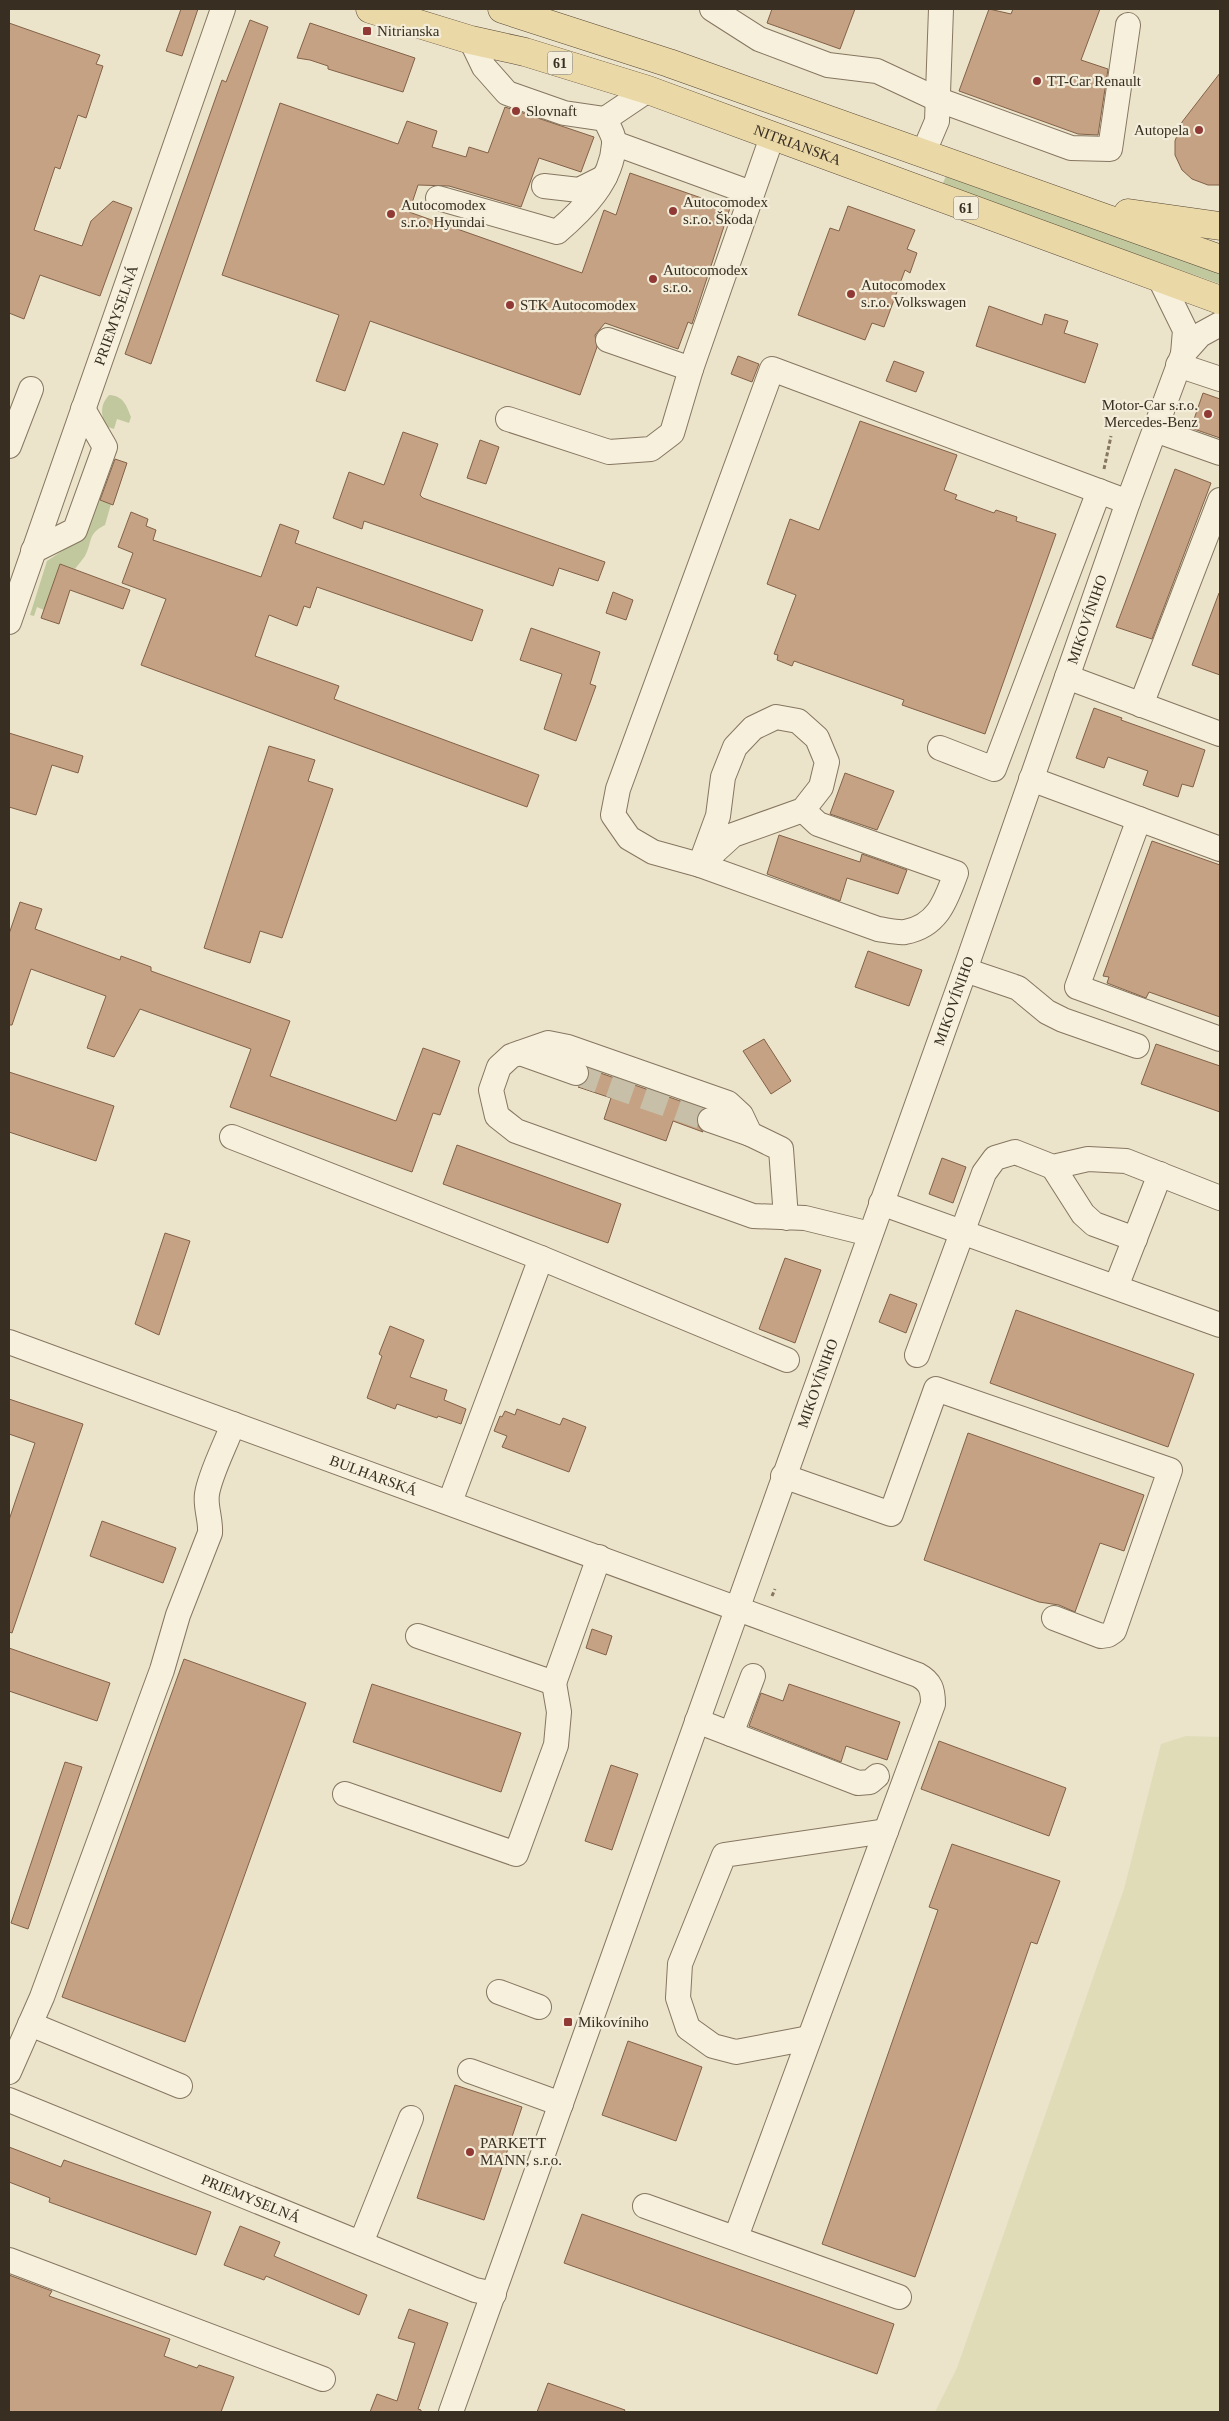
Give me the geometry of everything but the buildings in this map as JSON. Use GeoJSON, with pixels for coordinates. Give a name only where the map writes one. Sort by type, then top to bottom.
{"type":"FeatureCollection","features":[{"type":"Feature","properties":{"kind":"main road","name":"NITRIANSKA"},"geometry":{"type":"LineString","coordinates":[[370,9],[471,40],[525,52],[648,90],[1220,300]]}},
{"type":"Feature","properties":{"kind":"main road","name":"61"},"geometry":{"type":"LineString","coordinates":[[502,9],[669,63],[1220,260]]}},
{"type":"Feature","properties":{"kind":"main road"},"geometry":{"type":"LineString","coordinates":[[1062,203],[1220,226]]}},
{"type":"Feature","properties":{"kind":"street","name":"PRIEMYSELNÁ"},"geometry":{"type":"LineString","coordinates":[[9,622],[223,9]]}},
{"type":"Feature","properties":{"kind":"street"},"geometry":{"type":"LineString","coordinates":[[712,9],[759,39],[828,65],[877,71],[939,100],[1071,148],[1110,149],[1128,25]]}},
{"type":"Feature","properties":{"kind":"street"},"geometry":{"type":"LineString","coordinates":[[923,154],[937,122],[942,9]]}},
{"type":"Feature","properties":{"kind":"street"},"geometry":{"type":"LineString","coordinates":[[471,40],[484,67],[507,93],[564,113],[606,119],[648,90]]}},
{"type":"Feature","properties":{"kind":"street"},"geometry":{"type":"LineString","coordinates":[[438,198],[557,232],[583,210],[605,177],[614,143],[606,119]]}},
{"type":"Feature","properties":{"kind":"street"},"geometry":{"type":"LineString","coordinates":[[508,419],[609,452],[651,449],[672,433],[691,369],[772,137]]}},
{"type":"Feature","properties":{"kind":"street"},"geometry":{"type":"LineString","coordinates":[[614,143],[751,193]]}},
{"type":"Feature","properties":{"kind":"street"},"geometry":{"type":"LineString","coordinates":[[544,186],[579,190],[605,177]]}},
{"type":"Feature","properties":{"kind":"street"},"geometry":{"type":"LineString","coordinates":[[1160,279],[1186,330],[1180,359]]}},
{"type":"Feature","properties":{"kind":"street"},"geometry":{"type":"LineString","coordinates":[[1180,359],[1200,335],[1220,324]]}},
{"type":"Feature","properties":{"kind":"street"},"geometry":{"type":"LineString","coordinates":[[608,340],[691,369]]}},
{"type":"Feature","properties":{"kind":"street"},"geometry":{"type":"LineString","coordinates":[[1180,359],[1220,379]]}},
{"type":"Feature","properties":{"kind":"street","name":"MIKOVÍNIHO"},"geometry":{"type":"LineString","coordinates":[[451,2412],[880,1203],[965,970],[1128,502],[1180,359]]}},
{"type":"Feature","properties":{"kind":"street"},"geometry":{"type":"LineString","coordinates":[[803,810],[818,824],[956,873],[943,906],[925,925],[904,932],[878,929],[700,865],[653,852],[628,838],[613,815],[618,789],[772,369],[1128,502]]}},
{"type":"Feature","properties":{"kind":"street"},"geometry":{"type":"LineString","coordinates":[[9,446],[31,388]]}},
{"type":"Feature","properties":{"kind":"street"},"geometry":{"type":"LineString","coordinates":[[33,551],[75,530],[105,447],[83,409]]}},
{"type":"Feature","properties":{"kind":"street"},"geometry":{"type":"LineString","coordinates":[[1155,430],[1220,453]]}},
{"type":"Feature","properties":{"kind":"street"},"geometry":{"type":"LineString","coordinates":[[940,748],[994,769],[1099,491]]}},
{"type":"Feature","properties":{"kind":"street"},"geometry":{"type":"LineString","coordinates":[[1141,704],[1220,500]]}},
{"type":"Feature","properties":{"kind":"street"},"geometry":{"type":"LineString","coordinates":[[1067,677],[1220,734]]}},
{"type":"Feature","properties":{"kind":"street"},"geometry":{"type":"LineString","coordinates":[[776,717],[798,721],[817,738],[827,762],[821,787],[803,810],[733,835],[700,865],[718,816],[723,777],[735,747],[754,728],[776,717]]}},
{"type":"Feature","properties":{"kind":"street"},"geometry":{"type":"LineString","coordinates":[[1031,779],[1220,848]]}},
{"type":"Feature","properties":{"kind":"street"},"geometry":{"type":"LineString","coordinates":[[1139,819],[1077,987],[1220,1039]]}},
{"type":"Feature","properties":{"kind":"street"},"geometry":{"type":"LineString","coordinates":[[965,970],[1018,988],[1047,1012],[1063,1020],[1137,1046]]}},
{"type":"Feature","properties":{"kind":"street"},"geometry":{"type":"LineString","coordinates":[[750,1134],[741,1115],[728,1103],[568,1047],[548,1043],[511,1056],[499,1067],[491,1090],[497,1116],[516,1131],[753,1216],[805,1218],[870,1234]]}},
{"type":"Feature","properties":{"kind":"street"},"geometry":{"type":"LineString","coordinates":[[520,1053],[576,1073]]}},
{"type":"Feature","properties":{"kind":"street"},"geometry":{"type":"LineString","coordinates":[[710,1120],[750,1134],[782,1149],[786,1218]]}},
{"type":"Feature","properties":{"kind":"street"},"geometry":{"type":"LineString","coordinates":[[232,1137],[541,1258],[787,1360]]}},
{"type":"Feature","properties":{"kind":"street"},"geometry":{"type":"LineString","coordinates":[[917,1354],[984,1173],[995,1158],[1015,1152],[1052,1167],[1083,1214],[1094,1224],[1135,1240]]}},
{"type":"Feature","properties":{"kind":"street"},"geometry":{"type":"LineString","coordinates":[[1052,1167],[1088,1159],[1126,1161],[1220,1198]]}},
{"type":"Feature","properties":{"kind":"street"},"geometry":{"type":"LineString","coordinates":[[1116,1287],[1160,1174]]}},
{"type":"Feature","properties":{"kind":"street"},"geometry":{"type":"LineString","coordinates":[[880,1203],[963,1231],[1220,1325]]}},
{"type":"Feature","properties":{"kind":"street"},"geometry":{"type":"LineString","coordinates":[[450,1502],[541,1258]]}},
{"type":"Feature","properties":{"kind":"street","name":"BULHARSKÁ"},"geometry":{"type":"LineString","coordinates":[[9,1342],[737,1607],[928,1680],[933,1692],[933,1704],[886,1831]]}},
{"type":"Feature","properties":{"kind":"street"},"geometry":{"type":"LineString","coordinates":[[783,1476],[891,1514],[936,1389],[1170,1470],[1114,1631],[1108,1635],[1101,1636],[1054,1618]]}},
{"type":"Feature","properties":{"kind":"street"},"geometry":{"type":"LineString","coordinates":[[9,2072],[30,2024],[159,1679],[178,1615],[210,1533],[211,1519],[206,1505],[208,1492],[233,1424]]}},
{"type":"Feature","properties":{"kind":"street"},"geometry":{"type":"LineString","coordinates":[[345,1794],[516,1854],[556,1745],[559,1712],[554,1683],[599,1557]]}},
{"type":"Feature","properties":{"kind":"street"},"geometry":{"type":"LineString","coordinates":[[418,1636],[554,1683]]}},
{"type":"Feature","properties":{"kind":"street"},"geometry":{"type":"LineString","coordinates":[[732,1734],[753,1676]]}},
{"type":"Feature","properties":{"kind":"street"},"geometry":{"type":"LineString","coordinates":[[697,1721],[858,1783],[870,1782],[877,1776]]}},
{"type":"Feature","properties":{"kind":"street"},"geometry":{"type":"LineString","coordinates":[[736,2237],[886,1831],[724,1855],[680,1964],[678,1998],[688,2028],[713,2046],[736,2052],[809,2038]]}},
{"type":"Feature","properties":{"kind":"street"},"geometry":{"type":"LineString","coordinates":[[498,1992],[539,2007]]}},
{"type":"Feature","properties":{"kind":"street"},"geometry":{"type":"LineString","coordinates":[[30,2024],[180,2086]]}},
{"type":"Feature","properties":{"kind":"street"},"geometry":{"type":"LineString","coordinates":[[470,2071],[561,2104]]}},
{"type":"Feature","properties":{"kind":"street","name":"PRIEMYSELNÁ"},"geometry":{"type":"LineString","coordinates":[[9,2100],[475,2290],[494,2294]]}},
{"type":"Feature","properties":{"kind":"street"},"geometry":{"type":"LineString","coordinates":[[360,2243],[411,2118]]}},
{"type":"Feature","properties":{"kind":"street"},"geometry":{"type":"LineString","coordinates":[[645,2206],[736,2237],[899,2297]]}},
{"type":"Feature","properties":{"kind":"street"},"geometry":{"type":"LineString","coordinates":[[9,2260],[324,2379]]}},
{"type":"Feature","properties":{"kind":"path"},"geometry":{"type":"LineString","coordinates":[[1099,491],[1111,436]]}},
{"type":"Feature","properties":{"kind":"path"},"geometry":{"type":"LineString","coordinates":[[772,1596],[775,1589]]}},
{"type":"Feature","properties":{"kind":"shaded area"},"geometry":{"type":"Polygon","coordinates":[[[1186,1736],[1220,1737],[1220,2412],[935,2412],[957,2368],[1124,1889],[1161,1744],[1186,1736]]]}},
{"type":"Feature","properties":{"kind":"green space"},"geometry":{"type":"Polygon","coordinates":[[[946,176],[1220,273],[1220,284],[942,185],[946,176]]]}},
{"type":"Feature","properties":{"kind":"green space"},"geometry":{"type":"Polygon","coordinates":[[[109,395],[118,397],[124,402],[131,417],[129,423],[117,419],[114,429],[105,426],[102,409],[109,395]]]}},
{"type":"Feature","properties":{"kind":"green space"},"geometry":{"type":"Polygon","coordinates":[[[97,499],[111,504],[105,525],[95,532],[85,556],[75,569],[60,564],[44,610],[37,607],[34,616],[30,615],[47,561],[83,537],[97,499]]]}},
{"type":"Feature","properties":{"kind":"tunnel"},"geometry":{"type":"LineString","coordinates":[[576,1073],[710,1120]]}},
{"type":"Feature","properties":{"kind":"place","name":"Nitrianska"},"geometry":{"type":"Point","coordinates":[367,31]}},
{"type":"Feature","properties":{"kind":"place","name":"TT-Car Renault"},"geometry":{"type":"Point","coordinates":[1037,81]}},
{"type":"Feature","properties":{"kind":"place","name":"Slovnaft"},"geometry":{"type":"Point","coordinates":[516,111]}},
{"type":"Feature","properties":{"kind":"place","name":"Autopela"},"geometry":{"type":"Point","coordinates":[1199,130]}},
{"type":"Feature","properties":{"kind":"place","name":"Autocomodex s.r.o. Škoda"},"geometry":{"type":"Point","coordinates":[673,211]}},
{"type":"Feature","properties":{"kind":"place","name":"Autocomodex s.r.o. Hyundai"},"geometry":{"type":"Point","coordinates":[391,214]}},
{"type":"Feature","properties":{"kind":"place","name":"Autocomodex s.r.o."},"geometry":{"type":"Point","coordinates":[653,279]}},
{"type":"Feature","properties":{"kind":"place","name":"Autocomodex s.r.o. Volkswagen"},"geometry":{"type":"Point","coordinates":[851,294]}},
{"type":"Feature","properties":{"kind":"place","name":"STK Autocomodex"},"geometry":{"type":"Point","coordinates":[510,305]}},
{"type":"Feature","properties":{"kind":"place","name":"Motor-Car s.r.o. Mercedes-Benz"},"geometry":{"type":"Point","coordinates":[1208,414]}},
{"type":"Feature","properties":{"kind":"place","name":"Mikovíniho"},"geometry":{"type":"Point","coordinates":[568,2022]}},
{"type":"Feature","properties":{"kind":"place","name":"PARKETT MANN, s.r.o."},"geometry":{"type":"Point","coordinates":[470,2152]}}]}
